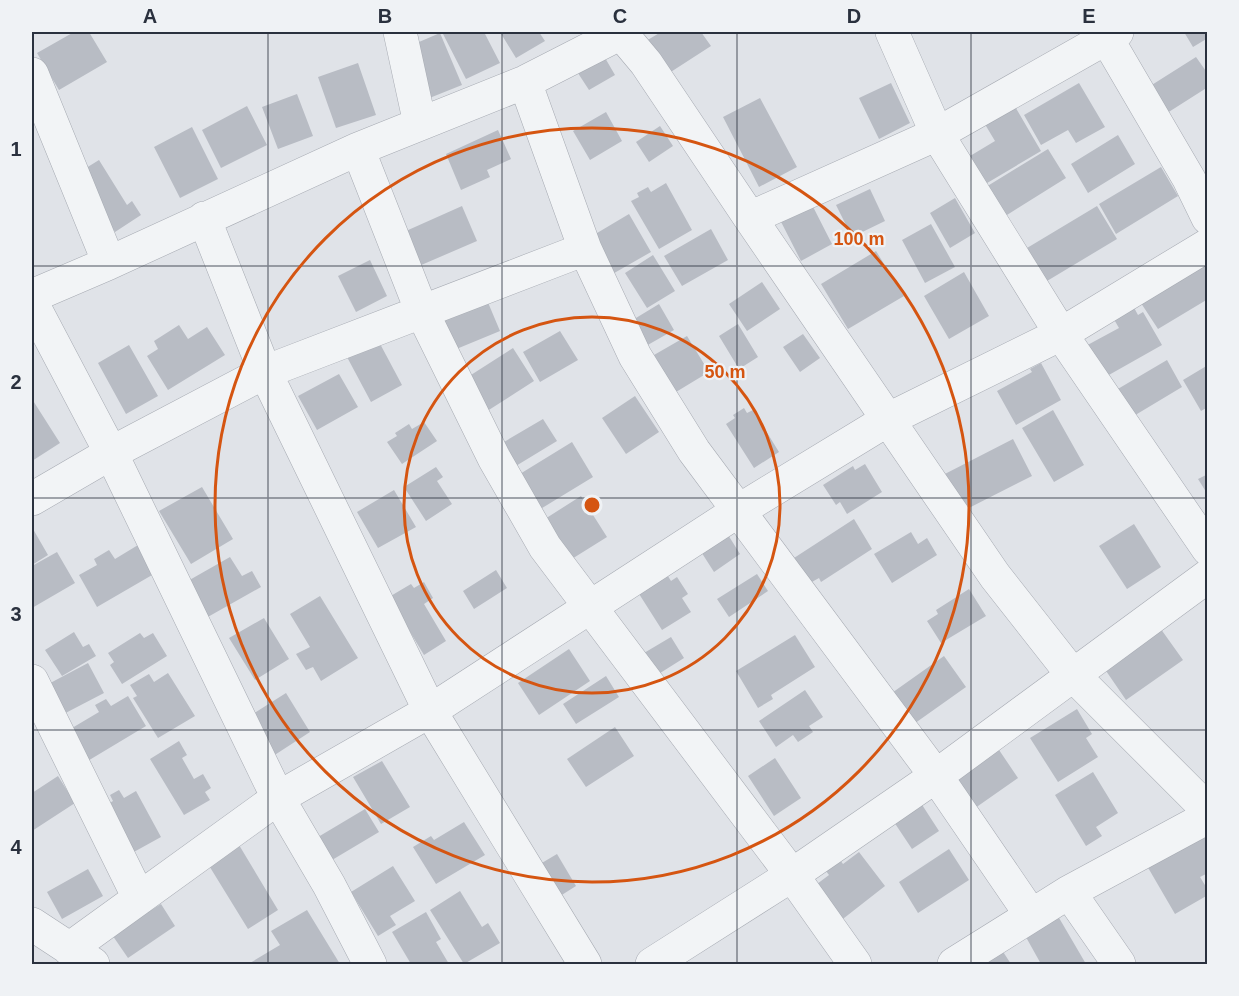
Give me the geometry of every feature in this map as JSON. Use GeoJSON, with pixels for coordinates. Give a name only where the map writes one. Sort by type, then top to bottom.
{"type":"FeatureCollection","features":[{"type":"Feature","properties":{"kind":"street"},"geometry":{"type":"LineString","coordinates":[[400,32],[420,124]]}},
{"type":"Feature","properties":{"kind":"street"},"geometry":{"type":"LineString","coordinates":[[32,296],[358,149],[525,82],[621,32],[646,63],[995,576],[1072,674],[1208,810]]}},
{"type":"Feature","properties":{"kind":"street"},"geometry":{"type":"LineString","coordinates":[[892,32],[937,134],[1061,334],[1208,549]]}},
{"type":"Feature","properties":{"kind":"street"},"geometry":{"type":"LineString","coordinates":[[750,218],[937,134],[1109,34],[1198,172],[1208,218]]}},
{"type":"Feature","properties":{"kind":"street"},"geometry":{"type":"LineString","coordinates":[[32,74],[109,263]]}},
{"type":"Feature","properties":{"kind":"street"},"geometry":{"type":"LineString","coordinates":[[525,82],[585,249],[635,356],[694,451],[936,776],[1031,915]]}},
{"type":"Feature","properties":{"kind":"street"},"geometry":{"type":"LineString","coordinates":[[358,149],[422,312],[494,458],[544,547],[792,874],[855,964]]}},
{"type":"Feature","properties":{"kind":"street"},"geometry":{"type":"LineString","coordinates":[[204,218],[265,372],[430,711],[585,964]]}},
{"type":"Feature","properties":{"kind":"street"},"geometry":{"type":"LineString","coordinates":[[32,924],[81,957],[139,898],[278,798],[430,711],[590,605],[889,419],[1061,334],[1208,245]]}},
{"type":"Feature","properties":{"kind":"street"},"geometry":{"type":"LineString","coordinates":[[32,500],[111,453],[265,372],[585,249]]}},
{"type":"Feature","properties":{"kind":"street"},"geometry":{"type":"LineString","coordinates":[[32,303],[111,453],[278,798],[329,885],[370,964]]}},
{"type":"Feature","properties":{"kind":"street"},"geometry":{"type":"LineString","coordinates":[[652,964],[792,874],[936,776],[1208,576]]}},
{"type":"Feature","properties":{"kind":"street"},"geometry":{"type":"LineString","coordinates":[[32,681],[139,898]]}},
{"type":"Feature","properties":{"kind":"street"},"geometry":{"type":"LineString","coordinates":[[954,964],[1069,892],[1208,817]]}},
{"type":"Feature","properties":{"kind":"street"},"geometry":{"type":"LineString","coordinates":[[1069,892],[1119,964]]}},
{"type":"Feature","properties":{"kind":"building"},"geometry":{"type":"Polygon","coordinates":[[[74,32],[89,32],[107,62],[59,90],[37,53],[74,32]]]}},
{"type":"Feature","properties":{"kind":"building"},"geometry":{"type":"Polygon","coordinates":[[[442,32],[484,32],[500,63],[466,79],[442,32]]]}},
{"type":"Feature","properties":{"kind":"building"},"geometry":{"type":"Polygon","coordinates":[[[500,32],[539,32],[545,41],[516,58],[500,32]]]}},
{"type":"Feature","properties":{"kind":"building"},"geometry":{"type":"Polygon","coordinates":[[[661,32],[701,32],[711,46],[663,77],[641,44],[661,32]]]}},
{"type":"Feature","properties":{"kind":"building"},"geometry":{"type":"Polygon","coordinates":[[[1184,32],[1208,32],[1208,38],[1193,47],[1184,32]]]}},
{"type":"Feature","properties":{"kind":"building"},"geometry":{"type":"Polygon","coordinates":[[[440,33],[462,85],[427,99],[405,48],[440,33]]]}},
{"type":"Feature","properties":{"kind":"building"},"geometry":{"type":"Polygon","coordinates":[[[601,51],[615,75],[589,90],[574,67],[601,51]]]}},
{"type":"Feature","properties":{"kind":"building"},"geometry":{"type":"Polygon","coordinates":[[[1196,57],[1208,74],[1208,87],[1164,115],[1147,88],[1196,57]]]}},
{"type":"Feature","properties":{"kind":"building"},"geometry":{"type":"Polygon","coordinates":[[[358,63],[376,115],[336,128],[318,77],[358,63]]]}},
{"type":"Feature","properties":{"kind":"building"},"geometry":{"type":"Polygon","coordinates":[[[891,83],[910,123],[879,139],[859,98],[891,83]]]}},
{"type":"Feature","properties":{"kind":"building"},"geometry":{"type":"Polygon","coordinates":[[[1079,83],[1105,127],[1076,143],[1068,130],[1041,145],[1024,115],[1079,83]]]}},
{"type":"Feature","properties":{"kind":"building"},"geometry":{"type":"Polygon","coordinates":[[[297,94],[313,136],[278,149],[262,107],[297,94]]]}},
{"type":"Feature","properties":{"kind":"building"},"geometry":{"type":"Polygon","coordinates":[[[760,98],[797,167],[759,187],[723,117],[760,98]]]}},
{"type":"Feature","properties":{"kind":"building"},"geometry":{"type":"Polygon","coordinates":[[[1010,98],[1041,151],[977,189],[960,162],[995,141],[980,116],[1010,98]]]}},
{"type":"Feature","properties":{"kind":"building"},"geometry":{"type":"Polygon","coordinates":[[[247,106],[267,145],[221,168],[202,130],[247,106]]]}},
{"type":"Feature","properties":{"kind":"building"},"geometry":{"type":"Polygon","coordinates":[[[606,112],[622,141],[590,160],[573,131],[606,112]]]}},
{"type":"Feature","properties":{"kind":"building"},"geometry":{"type":"Polygon","coordinates":[[[660,126],[673,146],[649,162],[636,142],[660,126]]]}},
{"type":"Feature","properties":{"kind":"building"},"geometry":{"type":"Polygon","coordinates":[[[192,127],[218,179],[180,198],[154,147],[192,127]]]}},
{"type":"Feature","properties":{"kind":"building"},"geometry":{"type":"Polygon","coordinates":[[[498,130],[511,159],[487,170],[490,177],[461,190],[446,154],[498,130]]]}},
{"type":"Feature","properties":{"kind":"building"},"geometry":{"type":"Polygon","coordinates":[[[1118,135],[1135,164],[1088,193],[1071,164],[1118,135]]]}},
{"type":"Feature","properties":{"kind":"building"},"geometry":{"type":"Polygon","coordinates":[[[1048,149],[1066,178],[999,220],[981,190],[1048,149]]]}},
{"type":"Feature","properties":{"kind":"building"},"geometry":{"type":"Polygon","coordinates":[[[99,160],[127,205],[132,201],[141,215],[115,232],[78,173],[99,160]]]}},
{"type":"Feature","properties":{"kind":"building"},"geometry":{"type":"Polygon","coordinates":[[[1161,167],[1178,196],[1116,234],[1099,204],[1161,167]]]}},
{"type":"Feature","properties":{"kind":"building"},"geometry":{"type":"Polygon","coordinates":[[[666,183],[692,230],[659,249],[631,201],[639,197],[637,193],[648,187],[651,192],[666,183]]]}},
{"type":"Feature","properties":{"kind":"building"},"geometry":{"type":"Polygon","coordinates":[[[870,189],[885,221],[852,237],[836,205],[870,189]]]}},
{"type":"Feature","properties":{"kind":"building"},"geometry":{"type":"Polygon","coordinates":[[[806,193],[832,244],[801,261],[775,210],[806,193]]]}},
{"type":"Feature","properties":{"kind":"building"},"geometry":{"type":"Polygon","coordinates":[[[955,198],[975,233],[950,248],[930,213],[955,198]]]}},
{"type":"Feature","properties":{"kind":"building"},"geometry":{"type":"Polygon","coordinates":[[[462,206],[477,241],[412,269],[397,235],[462,206]]]}},
{"type":"Feature","properties":{"kind":"building"},"geometry":{"type":"Polygon","coordinates":[[[1097,206],[1117,239],[1047,281],[1027,248],[1097,206]]]}},
{"type":"Feature","properties":{"kind":"building"},"geometry":{"type":"Polygon","coordinates":[[[629,214],[651,252],[609,276],[587,239],[629,214]]]}},
{"type":"Feature","properties":{"kind":"building"},"geometry":{"type":"Polygon","coordinates":[[[931,224],[955,267],[925,283],[902,240],[931,224]]]}},
{"type":"Feature","properties":{"kind":"building"},"geometry":{"type":"Polygon","coordinates":[[[711,229],[728,260],[682,286],[664,256],[711,229]]]}},
{"type":"Feature","properties":{"kind":"building"},"geometry":{"type":"Polygon","coordinates":[[[876,251],[904,296],[848,329],[821,284],[876,251]]]}},
{"type":"Feature","properties":{"kind":"building"},"geometry":{"type":"Polygon","coordinates":[[[653,255],[675,291],[647,308],[625,273],[653,255]]]}},
{"type":"Feature","properties":{"kind":"building"},"geometry":{"type":"Polygon","coordinates":[[[370,260],[387,296],[356,312],[338,276],[370,260]]]}},
{"type":"Feature","properties":{"kind":"building"},"geometry":{"type":"Polygon","coordinates":[[[1208,264],[1206,273],[1208,299],[1158,329],[1139,300],[1208,264]]]}},
{"type":"Feature","properties":{"kind":"building"},"geometry":{"type":"Polygon","coordinates":[[[964,272],[989,316],[949,339],[924,296],[964,272]]]}},
{"type":"Feature","properties":{"kind":"building"},"geometry":{"type":"Polygon","coordinates":[[[762,282],[780,309],[747,331],[729,304],[762,282]]]}},
{"type":"Feature","properties":{"kind":"building"},"geometry":{"type":"Polygon","coordinates":[[[484,293],[500,331],[454,350],[438,312],[484,293]]]}},
{"type":"Feature","properties":{"kind":"building"},"geometry":{"type":"Polygon","coordinates":[[[659,304],[674,330],[646,346],[631,321],[659,304]]]}},
{"type":"Feature","properties":{"kind":"building"},"geometry":{"type":"Polygon","coordinates":[[[1132,304],[1138,315],[1143,312],[1162,345],[1100,380],[1082,348],[1119,328],[1112,316],[1132,304]]]}},
{"type":"Feature","properties":{"kind":"building"},"geometry":{"type":"Polygon","coordinates":[[[738,324],[758,357],[739,369],[719,336],[738,324]]]}},
{"type":"Feature","properties":{"kind":"building"},"geometry":{"type":"Polygon","coordinates":[[[179,325],[188,339],[207,327],[225,355],[168,390],[147,356],[158,349],[154,341],[179,325]]]}},
{"type":"Feature","properties":{"kind":"building"},"geometry":{"type":"Polygon","coordinates":[[[560,331],[578,360],[540,382],[523,352],[560,331]]]}},
{"type":"Feature","properties":{"kind":"building"},"geometry":{"type":"Polygon","coordinates":[[[803,334],[820,358],[800,372],[783,347],[803,334]]]}},
{"type":"Feature","properties":{"kind":"building"},"geometry":{"type":"Polygon","coordinates":[[[687,336],[709,372],[676,392],[654,355],[687,336]]]}},
{"type":"Feature","properties":{"kind":"building"},"geometry":{"type":"Polygon","coordinates":[[[378,340],[402,385],[371,402],[347,357],[378,340]]]}},
{"type":"Feature","properties":{"kind":"building"},"geometry":{"type":"Polygon","coordinates":[[[129,345],[158,396],[126,414],[98,363],[129,345]]]}},
{"type":"Feature","properties":{"kind":"building"},"geometry":{"type":"Polygon","coordinates":[[[513,348],[534,381],[481,415],[460,382],[513,348]]]}},
{"type":"Feature","properties":{"kind":"building"},"geometry":{"type":"Polygon","coordinates":[[[1167,360],[1182,387],[1127,420],[1111,393],[1167,360]]]}},
{"type":"Feature","properties":{"kind":"building"},"geometry":{"type":"Polygon","coordinates":[[[1041,363],[1061,400],[1016,425],[997,391],[1032,372],[1030,369],[1041,363]]]}},
{"type":"Feature","properties":{"kind":"building"},"geometry":{"type":"Polygon","coordinates":[[[1208,365],[1208,407],[1201,411],[1183,380],[1208,365]]]}},
{"type":"Feature","properties":{"kind":"building"},"geometry":{"type":"Polygon","coordinates":[[[339,374],[358,407],[317,430],[298,396],[339,374]]]}},
{"type":"Feature","properties":{"kind":"building"},"geometry":{"type":"Polygon","coordinates":[[[635,396],[659,432],[626,454],[602,418],[635,396]]]}},
{"type":"Feature","properties":{"kind":"building"},"geometry":{"type":"Polygon","coordinates":[[[32,399],[60,443],[32,461],[32,399]]]}},
{"type":"Feature","properties":{"kind":"building"},"geometry":{"type":"Polygon","coordinates":[[[744,408],[747,413],[753,410],[779,452],[754,468],[726,424],[735,418],[733,415],[744,408]]]}},
{"type":"Feature","properties":{"kind":"building"},"geometry":{"type":"Polygon","coordinates":[[[1053,410],[1084,465],[1054,482],[1022,428],[1053,410]]]}},
{"type":"Feature","properties":{"kind":"building"},"geometry":{"type":"Polygon","coordinates":[[[543,419],[557,441],[506,472],[492,449],[543,419]]]}},
{"type":"Feature","properties":{"kind":"building"},"geometry":{"type":"Polygon","coordinates":[[[424,422],[437,441],[402,464],[387,442],[397,436],[395,433],[409,424],[412,429],[424,422]]]}},
{"type":"Feature","properties":{"kind":"building"},"geometry":{"type":"Polygon","coordinates":[[[1013,439],[1032,476],[957,514],[939,477],[1013,439]]]}},
{"type":"Feature","properties":{"kind":"building"},"geometry":{"type":"Polygon","coordinates":[[[572,442],[593,477],[529,516],[515,477],[572,442]]]}},
{"type":"Feature","properties":{"kind":"building"},"geometry":{"type":"Polygon","coordinates":[[[865,464],[882,492],[847,514],[840,502],[836,505],[823,485],[853,466],[855,470],[865,464]]]}},
{"type":"Feature","properties":{"kind":"building"},"geometry":{"type":"Polygon","coordinates":[[[436,467],[443,477],[437,481],[452,504],[426,521],[404,487],[436,467]]]}},
{"type":"Feature","properties":{"kind":"building"},"geometry":{"type":"Polygon","coordinates":[[[1208,474],[1208,495],[1198,479],[1208,474]]]}},
{"type":"Feature","properties":{"kind":"building"},"geometry":{"type":"Polygon","coordinates":[[[202,487],[233,539],[191,564],[159,511],[202,487]]]}},
{"type":"Feature","properties":{"kind":"building"},"geometry":{"type":"Polygon","coordinates":[[[394,490],[416,527],[378,548],[357,512],[394,490]]]}},
{"type":"Feature","properties":{"kind":"building"},"geometry":{"type":"Polygon","coordinates":[[[581,496],[607,537],[567,562],[537,524],[581,496]]]}},
{"type":"Feature","properties":{"kind":"building"},"geometry":{"type":"Polygon","coordinates":[[[854,519],[872,549],[821,582],[819,578],[810,583],[794,558],[854,519]]]}},
{"type":"Feature","properties":{"kind":"building"},"geometry":{"type":"Polygon","coordinates":[[[1134,524],[1161,567],[1127,589],[1099,546],[1134,524]]]}},
{"type":"Feature","properties":{"kind":"building"},"geometry":{"type":"Polygon","coordinates":[[[32,530],[48,555],[32,565],[32,530]]]}},
{"type":"Feature","properties":{"kind":"building"},"geometry":{"type":"Polygon","coordinates":[[[725,530],[740,554],[714,572],[698,547],[725,530]]]}},
{"type":"Feature","properties":{"kind":"building"},"geometry":{"type":"Polygon","coordinates":[[[911,532],[918,544],[927,538],[937,555],[892,583],[874,554],[911,532]]]}},
{"type":"Feature","properties":{"kind":"building"},"geometry":{"type":"Polygon","coordinates":[[[143,542],[159,571],[97,607],[79,575],[97,565],[94,559],[109,550],[115,559],[143,542]]]}},
{"type":"Feature","properties":{"kind":"building"},"geometry":{"type":"Polygon","coordinates":[[[57,552],[75,583],[32,608],[32,566],[57,552]]]}},
{"type":"Feature","properties":{"kind":"building"},"geometry":{"type":"Polygon","coordinates":[[[230,557],[242,576],[252,571],[261,587],[206,618],[186,582],[230,557]]]}},
{"type":"Feature","properties":{"kind":"building"},"geometry":{"type":"Polygon","coordinates":[[[663,568],[671,581],[677,577],[688,594],[682,598],[691,612],[662,630],[634,586],[663,568]]]}},
{"type":"Feature","properties":{"kind":"building"},"geometry":{"type":"Polygon","coordinates":[[[496,570],[507,588],[474,609],[463,591],[496,570]]]}},
{"type":"Feature","properties":{"kind":"building"},"geometry":{"type":"Polygon","coordinates":[[[757,574],[768,591],[729,617],[717,599],[757,574]]]}},
{"type":"Feature","properties":{"kind":"building"},"geometry":{"type":"Polygon","coordinates":[[[424,582],[433,598],[424,604],[446,641],[424,655],[389,597],[411,584],[414,588],[424,582]]]}},
{"type":"Feature","properties":{"kind":"building"},"geometry":{"type":"Polygon","coordinates":[[[969,589],[986,616],[941,643],[927,621],[938,614],[936,610],[969,589]]]}},
{"type":"Feature","properties":{"kind":"building"},"geometry":{"type":"Polygon","coordinates":[[[320,596],[358,658],[321,681],[313,667],[306,670],[296,654],[310,647],[290,614],[320,596]]]}},
{"type":"Feature","properties":{"kind":"building"},"geometry":{"type":"Polygon","coordinates":[[[264,618],[289,659],[255,680],[229,638],[264,618]]]}},
{"type":"Feature","properties":{"kind":"building"},"geometry":{"type":"Polygon","coordinates":[[[1158,625],[1183,660],[1126,700],[1102,665],[1158,625]]]}},
{"type":"Feature","properties":{"kind":"building"},"geometry":{"type":"Polygon","coordinates":[[[74,632],[83,647],[89,644],[96,656],[62,676],[45,650],[74,632]]]}},
{"type":"Feature","properties":{"kind":"building"},"geometry":{"type":"Polygon","coordinates":[[[140,633],[144,638],[153,633],[167,656],[122,684],[110,665],[114,662],[108,653],[140,633]]]}},
{"type":"Feature","properties":{"kind":"building"},"geometry":{"type":"Polygon","coordinates":[[[795,635],[815,667],[771,695],[773,699],[758,708],[736,671],[795,635]]]}},
{"type":"Feature","properties":{"kind":"building"},"geometry":{"type":"Polygon","coordinates":[[[671,637],[684,658],[657,675],[644,653],[671,637]]]}},
{"type":"Feature","properties":{"kind":"building"},"geometry":{"type":"Polygon","coordinates":[[[569,649],[590,681],[539,715],[518,683],[569,649]]]}},
{"type":"Feature","properties":{"kind":"building"},"geometry":{"type":"Polygon","coordinates":[[[944,656],[966,687],[911,726],[889,695],[944,656]]]}},
{"type":"Feature","properties":{"kind":"building"},"geometry":{"type":"Polygon","coordinates":[[[88,663],[104,693],[54,719],[39,689],[88,663]]]}},
{"type":"Feature","properties":{"kind":"building"},"geometry":{"type":"Polygon","coordinates":[[[168,673],[195,716],[158,738],[133,698],[137,696],[130,685],[149,674],[154,682],[168,673]]]}},
{"type":"Feature","properties":{"kind":"building"},"geometry":{"type":"Polygon","coordinates":[[[606,676],[619,697],[576,724],[563,704],[606,676]]]}},
{"type":"Feature","properties":{"kind":"building"},"geometry":{"type":"Polygon","coordinates":[[[805,690],[823,717],[809,726],[813,732],[798,742],[793,735],[776,747],[759,721],[805,690]]]}},
{"type":"Feature","properties":{"kind":"building"},"geometry":{"type":"Polygon","coordinates":[[[286,693],[310,732],[267,760],[242,721],[286,693]]]}},
{"type":"Feature","properties":{"kind":"building"},"geometry":{"type":"Polygon","coordinates":[[[128,696],[146,726],[86,762],[67,731],[99,712],[95,705],[106,699],[111,706],[128,696]]]}},
{"type":"Feature","properties":{"kind":"building"},"geometry":{"type":"Polygon","coordinates":[[[1077,709],[1092,734],[1086,738],[1098,757],[1058,782],[1030,738],[1077,709]]]}},
{"type":"Feature","properties":{"kind":"building"},"geometry":{"type":"Polygon","coordinates":[[[615,727],[634,756],[586,787],[567,759],[615,727]]]}},
{"type":"Feature","properties":{"kind":"building"},"geometry":{"type":"Polygon","coordinates":[[[179,741],[187,755],[182,758],[194,779],[203,774],[211,788],[205,792],[210,800],[184,815],[150,759],[179,741]]]}},
{"type":"Feature","properties":{"kind":"building"},"geometry":{"type":"Polygon","coordinates":[[[995,744],[1018,778],[968,813],[945,779],[995,744]]]}},
{"type":"Feature","properties":{"kind":"building"},"geometry":{"type":"Polygon","coordinates":[[[775,758],[801,798],[774,816],[748,776],[775,758]]]}},
{"type":"Feature","properties":{"kind":"building"},"geometry":{"type":"Polygon","coordinates":[[[382,761],[410,807],[381,824],[353,777],[382,761]]]}},
{"type":"Feature","properties":{"kind":"building"},"geometry":{"type":"Polygon","coordinates":[[[1093,772],[1118,813],[1096,827],[1102,836],[1086,846],[1055,795],[1093,772]]]}},
{"type":"Feature","properties":{"kind":"building"},"geometry":{"type":"Polygon","coordinates":[[[58,776],[75,803],[32,831],[32,793],[58,776]]]}},
{"type":"Feature","properties":{"kind":"building"},"geometry":{"type":"Polygon","coordinates":[[[119,790],[124,798],[136,791],[161,837],[132,853],[105,806],[113,801],[110,795],[119,790]]]}},
{"type":"Feature","properties":{"kind":"building"},"geometry":{"type":"Polygon","coordinates":[[[917,797],[939,831],[912,849],[892,819],[917,797]]]}},
{"type":"Feature","properties":{"kind":"building"},"geometry":{"type":"Polygon","coordinates":[[[365,809],[379,832],[322,866],[308,843],[365,809]]]}},
{"type":"Feature","properties":{"kind":"building"},"geometry":{"type":"Polygon","coordinates":[[[464,822],[485,855],[436,884],[413,847],[431,836],[434,840],[464,822]]]}},
{"type":"Feature","properties":{"kind":"building"},"geometry":{"type":"Polygon","coordinates":[[[1200,827],[1208,840],[1208,873],[1200,877],[1208,890],[1208,895],[1175,914],[1143,859],[1200,827]]]}},
{"type":"Feature","properties":{"kind":"building"},"geometry":{"type":"Polygon","coordinates":[[[239,845],[278,910],[248,929],[208,864],[239,845]]]}},
{"type":"Feature","properties":{"kind":"building"},"geometry":{"type":"Polygon","coordinates":[[[949,849],[969,880],[918,913],[899,882],[949,849]]]}},
{"type":"Feature","properties":{"kind":"building"},"geometry":{"type":"Polygon","coordinates":[[[859,852],[885,886],[839,922],[813,887],[829,875],[826,871],[840,860],[843,864],[859,852]]]}},
{"type":"Feature","properties":{"kind":"building"},"geometry":{"type":"Polygon","coordinates":[[[557,854],[576,886],[549,903],[530,870],[557,854]]]}},
{"type":"Feature","properties":{"kind":"building"},"geometry":{"type":"Polygon","coordinates":[[[393,866],[415,901],[390,916],[396,925],[378,936],[351,892],[393,866]]]}},
{"type":"Feature","properties":{"kind":"building"},"geometry":{"type":"Polygon","coordinates":[[[88,869],[103,896],[62,919],[47,892],[88,869]]]}},
{"type":"Feature","properties":{"kind":"building"},"geometry":{"type":"Polygon","coordinates":[[[460,891],[482,927],[488,923],[500,943],[464,964],[430,910],[460,891]]]}},
{"type":"Feature","properties":{"kind":"building"},"geometry":{"type":"Polygon","coordinates":[[[138,904],[145,914],[161,904],[175,926],[128,958],[106,926],[138,904]]]}},
{"type":"Feature","properties":{"kind":"building"},"geometry":{"type":"Polygon","coordinates":[[[307,910],[340,964],[250,963],[280,945],[271,931],[307,910]]]}},
{"type":"Feature","properties":{"kind":"building"},"geometry":{"type":"Polygon","coordinates":[[[1055,911],[1086,964],[1041,964],[1022,930],[1055,911]]]}},
{"type":"Feature","properties":{"kind":"building"},"geometry":{"type":"Polygon","coordinates":[[[426,912],[441,939],[436,942],[449,964],[411,964],[392,932],[426,912]]]}},
{"type":"Feature","properties":{"kind":"building"},"geometry":{"type":"Polygon","coordinates":[[[998,944],[1011,964],[964,964],[998,944]]]}}]}
